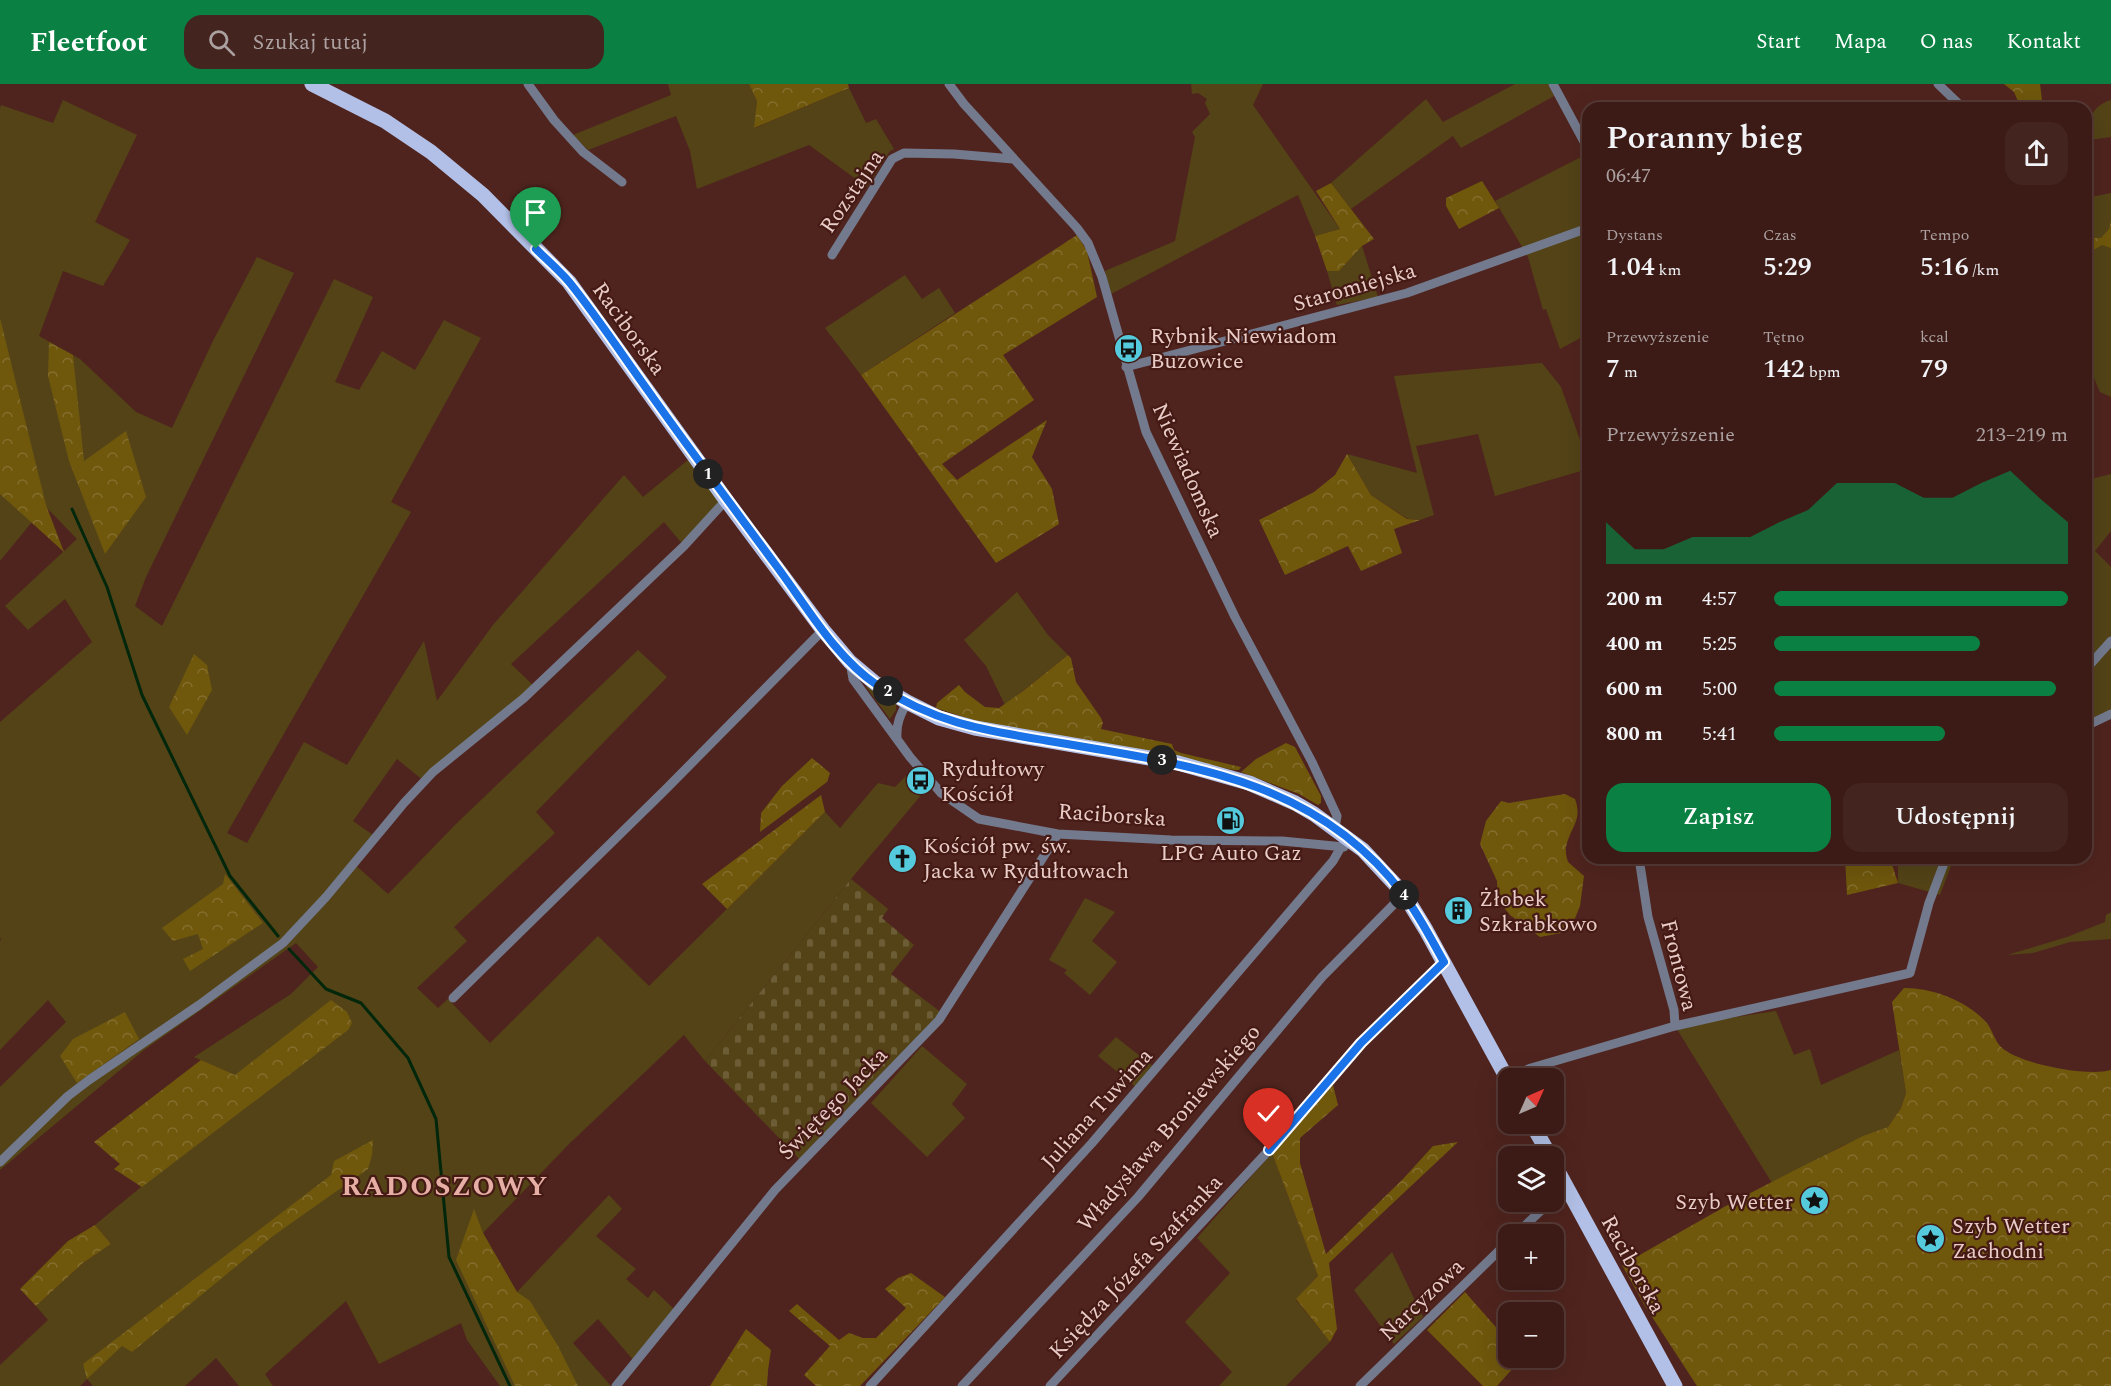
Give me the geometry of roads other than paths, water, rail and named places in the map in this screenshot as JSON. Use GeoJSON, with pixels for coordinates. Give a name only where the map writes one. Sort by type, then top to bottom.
{"type":"FeatureCollection","features":[{"type":"Feature","properties":{"kind":"main road","name":"Raciborska"},"geometry":{"type":"LineString","coordinates":[[312,84],[385,121],[431,152],[496,208],[569,282],[726,500],[824,630],[850,662],[875,683],[939,718],[975,728],[1178,763],[1238,780],[1295,803],[1335,828],[1358,846],[1378,864],[1404,894],[1506,1068]]}},
{"type":"Feature","properties":{"kind":"main road","name":"Raciborska"},"geometry":{"type":"LineString","coordinates":[[1564,1182],[1676,1386]]}},
{"type":"Feature","properties":{"kind":"street"},"geometry":{"type":"LineString","coordinates":[[528,84],[554,120],[583,153],[622,182]]}},
{"type":"Feature","properties":{"kind":"street","name":"Niewiadomska"},"geometry":{"type":"LineString","coordinates":[[949,84],[1088,243],[1102,277],[1146,432],[1235,616],[1316,771],[1337,816],[1335,828]]}},
{"type":"Feature","properties":{"kind":"street"},"geometry":{"type":"LineString","coordinates":[[1553,84],[1582,138]]}},
{"type":"Feature","properties":{"kind":"street"},"geometry":{"type":"LineString","coordinates":[[1938,84],[1957,102]]}},
{"type":"Feature","properties":{"kind":"street","name":"Rozstajna"},"geometry":{"type":"LineString","coordinates":[[832,255],[859,209],[897,155],[904,153],[954,154],[1013,159]]}},
{"type":"Feature","properties":{"kind":"street","name":"Staromiejska"},"geometry":{"type":"LineString","coordinates":[[1126,367],[1407,293],[1582,230]]}},
{"type":"Feature","properties":{"kind":"street"},"geometry":{"type":"LineString","coordinates":[[0,1162],[68,1096],[199,1005],[283,943],[326,897],[404,803],[433,772],[524,698],[684,546],[726,500]]}},
{"type":"Feature","properties":{"kind":"street"},"geometry":{"type":"LineString","coordinates":[[453,998],[824,630]]}},
{"type":"Feature","properties":{"kind":"street"},"geometry":{"type":"LineString","coordinates":[[2092,662],[2111,641]]}},
{"type":"Feature","properties":{"kind":"street","name":"Raciborska"},"geometry":{"type":"LineString","coordinates":[[850,662],[853,679],[910,757],[941,792],[980,819],[1058,834],[1171,840],[1282,841],[1341,847],[1358,846]]}},
{"type":"Feature","properties":{"kind":"street"},"geometry":{"type":"LineString","coordinates":[[898,739],[896,727],[907,702]]}},
{"type":"Feature","properties":{"kind":"street"},"geometry":{"type":"LineString","coordinates":[[2092,723],[2111,714]]}},
{"type":"Feature","properties":{"kind":"street","name":"Świętego Jacka"},"geometry":{"type":"LineString","coordinates":[[616,1386],[775,1190],[939,1020],[1058,834]]}},
{"type":"Feature","properties":{"kind":"street","name":"Juliana Tuwima"},"geometry":{"type":"LineString","coordinates":[[870,1386],[1150,1077],[1333,861],[1341,847]]}},
{"type":"Feature","properties":{"kind":"street","name":"Frontowa"},"geometry":{"type":"LineString","coordinates":[[1540,1068],[1675,1026],[1674,1010],[1648,917],[1639,864]]}},
{"type":"Feature","properties":{"kind":"street"},"geometry":{"type":"LineString","coordinates":[[1675,1026],[1910,974],[1929,903],[1944,864]]}},
{"type":"Feature","properties":{"kind":"street","name":"Władysława Broniewskiego"},"geometry":{"type":"LineString","coordinates":[[962,1386],[1138,1197],[1322,977],[1404,894]]}},
{"type":"Feature","properties":{"kind":"street","name":"Księdza Józefa Szafranka"},"geometry":{"type":"LineString","coordinates":[[1050,1386],[1269,1150],[1361,1043],[1444,962]]}},
{"type":"Feature","properties":{"kind":"street"},"geometry":{"type":"LineString","coordinates":[[1527,1224],[1540,1212]]}},
{"type":"Feature","properties":{"kind":"street","name":"Narcyzowa"},"geometry":{"type":"LineString","coordinates":[[1360,1386],[1498,1252]]}},
{"type":"Feature","properties":{"kind":"waterway"},"geometry":{"type":"LineString","coordinates":[[72,509],[107,587],[142,695],[230,876],[278,936]]}},
{"type":"Feature","properties":{"kind":"waterway"},"geometry":{"type":"LineString","coordinates":[[289,949],[326,989],[361,1003],[408,1058],[436,1119],[449,1257],[510,1386]]}},
{"type":"Feature","properties":{"kind":"place","name":"Rybnik Niewiadom Buzowice"},"geometry":{"type":"Point","coordinates":[1129,348]}},
{"type":"Feature","properties":{"kind":"place","name":"Rydułtowy Kościół"},"geometry":{"type":"Point","coordinates":[920,781]}},
{"type":"Feature","properties":{"kind":"place","name":"LPG Auto Gaz"},"geometry":{"type":"Point","coordinates":[1231,820]}},
{"type":"Feature","properties":{"kind":"place","name":"Kościół pw. św. Jacka w Rydułtowach"},"geometry":{"type":"Point","coordinates":[902,858]}},
{"type":"Feature","properties":{"kind":"place","name":"Żłobek Szkrabkowo"},"geometry":{"type":"Point","coordinates":[1458,911]}},
{"type":"Feature","properties":{"kind":"place","name":"Szyb Wetter"},"geometry":{"type":"Point","coordinates":[1814,1201]}},
{"type":"Feature","properties":{"kind":"place","name":"Szyb Wetter Zachodni"},"geometry":{"type":"Point","coordinates":[1931,1238]}},
{"type":"Feature","properties":{"kind":"district","name":"RADOSZOWY"},"geometry":{"type":"Point","coordinates":[445,1185]}}]}
